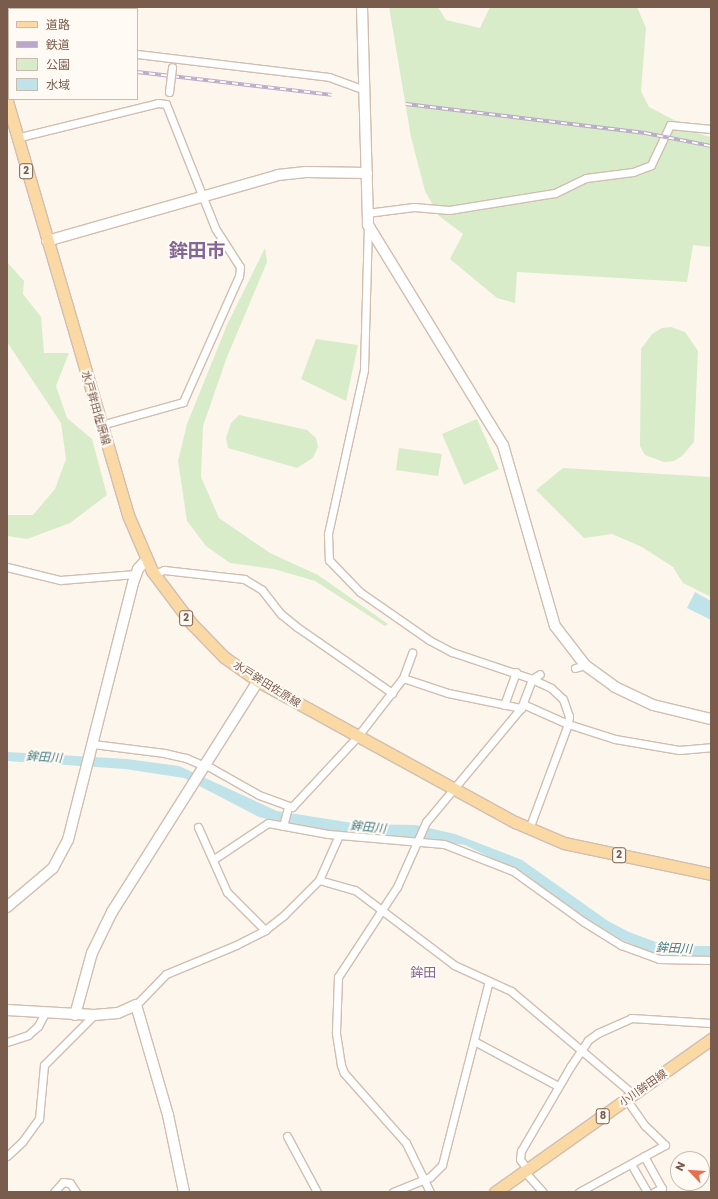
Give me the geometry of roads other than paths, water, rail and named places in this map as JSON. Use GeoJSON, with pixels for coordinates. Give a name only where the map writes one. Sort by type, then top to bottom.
{"type":"FeatureCollection","features":[{"type":"Feature","properties":{"kind":"main road","name":"水戸鉾田佐原線"},"geometry":{"type":"LineString","coordinates":[[7,101],[16,138],[122,499],[146,560],[154,574],[204,638],[224,657],[258,681],[453,790],[529,829],[564,843],[711,874]]}},
{"type":"Feature","properties":{"kind":"main road","name":"小川鉾田線"},"geometry":{"type":"LineString","coordinates":[[495,1192],[711,1039]]}},
{"type":"Feature","properties":{"kind":"street"},"geometry":{"type":"LineString","coordinates":[[362,7],[368,173],[368,225],[363,377],[328,534],[328,560],[344,578],[360,592],[429,640],[457,654],[516,672],[551,688],[560,696],[567,707],[568,724],[529,829]]}},
{"type":"Feature","properties":{"kind":"street"},"geometry":{"type":"LineString","coordinates":[[138,54],[329,77],[365,90]]}},
{"type":"Feature","properties":{"kind":"street"},"geometry":{"type":"LineString","coordinates":[[101,425],[183,402],[239,276],[240,267],[215,228],[166,104],[173,59]]}},
{"type":"Feature","properties":{"kind":"street"},"geometry":{"type":"LineString","coordinates":[[16,138],[158,103],[166,104]]}},
{"type":"Feature","properties":{"kind":"street"},"geometry":{"type":"LineString","coordinates":[[367,213],[414,207],[449,210],[555,193],[586,178],[633,172],[652,164],[670,125],[711,129]]}},
{"type":"Feature","properties":{"kind":"street"},"geometry":{"type":"LineString","coordinates":[[47,241],[293,173],[368,173]]}},
{"type":"Feature","properties":{"kind":"street"},"geometry":{"type":"LineString","coordinates":[[368,225],[503,445],[552,618],[563,640],[580,666],[639,700],[711,719]]}},
{"type":"Feature","properties":{"kind":"street"},"geometry":{"type":"LineString","coordinates":[[7,907],[43,878],[60,856],[68,840],[136,574],[146,560]]}},
{"type":"Feature","properties":{"kind":"street"},"geometry":{"type":"LineString","coordinates":[[7,568],[60,580],[136,574]]}},
{"type":"Feature","properties":{"kind":"street"},"geometry":{"type":"LineString","coordinates":[[154,574],[164,570],[181,571],[249,581],[262,590],[281,614],[296,627],[392,693]]}},
{"type":"Feature","properties":{"kind":"street"},"geometry":{"type":"LineString","coordinates":[[283,825],[288,808],[298,802],[357,737],[392,693],[403,678],[412,653]]}},
{"type":"Feature","properties":{"kind":"street"},"geometry":{"type":"LineString","coordinates":[[504,705],[516,672]]}},
{"type":"Feature","properties":{"kind":"street"},"geometry":{"type":"LineString","coordinates":[[430,1192],[425,1179],[406,1143],[344,1073],[337,1046],[338,977],[383,911],[408,865],[417,838],[426,822],[522,706],[532,679],[540,674]]}},
{"type":"Feature","properties":{"kind":"street"},"geometry":{"type":"LineString","coordinates":[[403,678],[448,694],[504,705],[522,706],[568,724],[615,739],[654,747],[679,750],[711,747]]}},
{"type":"Feature","properties":{"kind":"street"},"geometry":{"type":"LineString","coordinates":[[75,1015],[84,975],[101,934],[122,895],[258,681]]}},
{"type":"Feature","properties":{"kind":"street"},"geometry":{"type":"LineString","coordinates":[[92,745],[164,753],[186,758],[288,808]]}},
{"type":"Feature","properties":{"kind":"street"},"geometry":{"type":"LineString","coordinates":[[265,930],[227,892],[212,865],[214,859],[261,825],[268,823],[339,835],[417,838],[456,847],[513,871],[584,922],[621,945],[659,958],[711,960]]}},
{"type":"Feature","properties":{"kind":"street"},"geometry":{"type":"LineString","coordinates":[[198,827],[205,846],[214,859]]}},
{"type":"Feature","properties":{"kind":"street"},"geometry":{"type":"LineString","coordinates":[[7,1010],[94,1015],[118,1013],[136,1005],[166,974],[236,946],[265,930],[301,900],[319,880],[339,835]]}},
{"type":"Feature","properties":{"kind":"street"},"geometry":{"type":"LineString","coordinates":[[319,880],[351,888],[454,965],[511,991],[581,1050],[630,1097],[645,1126],[665,1145],[579,1192]]}},
{"type":"Feature","properties":{"kind":"street"},"geometry":{"type":"LineString","coordinates":[[393,1192],[425,1179],[435,1173],[442,1165],[489,981]]}},
{"type":"Feature","properties":{"kind":"street"},"geometry":{"type":"LineString","coordinates":[[136,1005],[168,1115],[184,1192]]}},
{"type":"Feature","properties":{"kind":"street"},"geometry":{"type":"LineString","coordinates":[[7,1042],[28,1035],[38,1026],[45,1013]]}},
{"type":"Feature","properties":{"kind":"street"},"geometry":{"type":"LineString","coordinates":[[7,1156],[22,1142],[39,1119],[44,1065],[94,1015]]}},
{"type":"Feature","properties":{"kind":"street"},"geometry":{"type":"LineString","coordinates":[[543,1192],[525,1170],[520,1159],[521,1152],[558,1086],[581,1050],[598,1033],[631,1018],[711,1023]]}},
{"type":"Feature","properties":{"kind":"street"},"geometry":{"type":"LineString","coordinates":[[474,1041],[558,1086]]}},
{"type":"Feature","properties":{"kind":"street"},"geometry":{"type":"LineString","coordinates":[[287,1136],[317,1192]]}},
{"type":"Feature","properties":{"kind":"street"},"geometry":{"type":"LineString","coordinates":[[644,1156],[662,1188],[654,1192]]}},
{"type":"Feature","properties":{"kind":"street"},"geometry":{"type":"LineString","coordinates":[[631,1164],[647,1192]]}},
{"type":"Feature","properties":{"kind":"street"},"geometry":{"type":"LineString","coordinates":[[54,1192],[63,1182],[70,1183],[76,1192]]}},
{"type":"Feature","properties":{"kind":"water"},"geometry":{"type":"Polygon","coordinates":[[[695,592],[711,601],[711,620],[687,608],[695,592]]]}},
{"type":"Feature","properties":{"kind":"water","name":"鉾田川"},"geometry":{"type":"Polygon","coordinates":[[[7,752],[127,759],[179,766],[277,811],[359,824],[416,825],[455,834],[522,860],[608,921],[629,932],[656,942],[674,946],[711,946],[711,956],[667,956],[650,952],[622,940],[586,918],[526,875],[465,845],[395,836],[314,830],[259,817],[184,778],[125,769],[7,761],[7,752]]]}},
{"type":"Feature","properties":{"kind":"railway"},"geometry":{"type":"LineString","coordinates":[[138,72],[332,95]]}},
{"type":"Feature","properties":{"kind":"railway"},"geometry":{"type":"LineString","coordinates":[[406,104],[645,133],[711,146]]}},
{"type":"Feature","properties":{"kind":"district","name":"鉾田市"},"geometry":{"type":"Point","coordinates":[197,251]}},
{"type":"Feature","properties":{"kind":"district","name":"鉾田"},"geometry":{"type":"Point","coordinates":[423,973]}}]}
